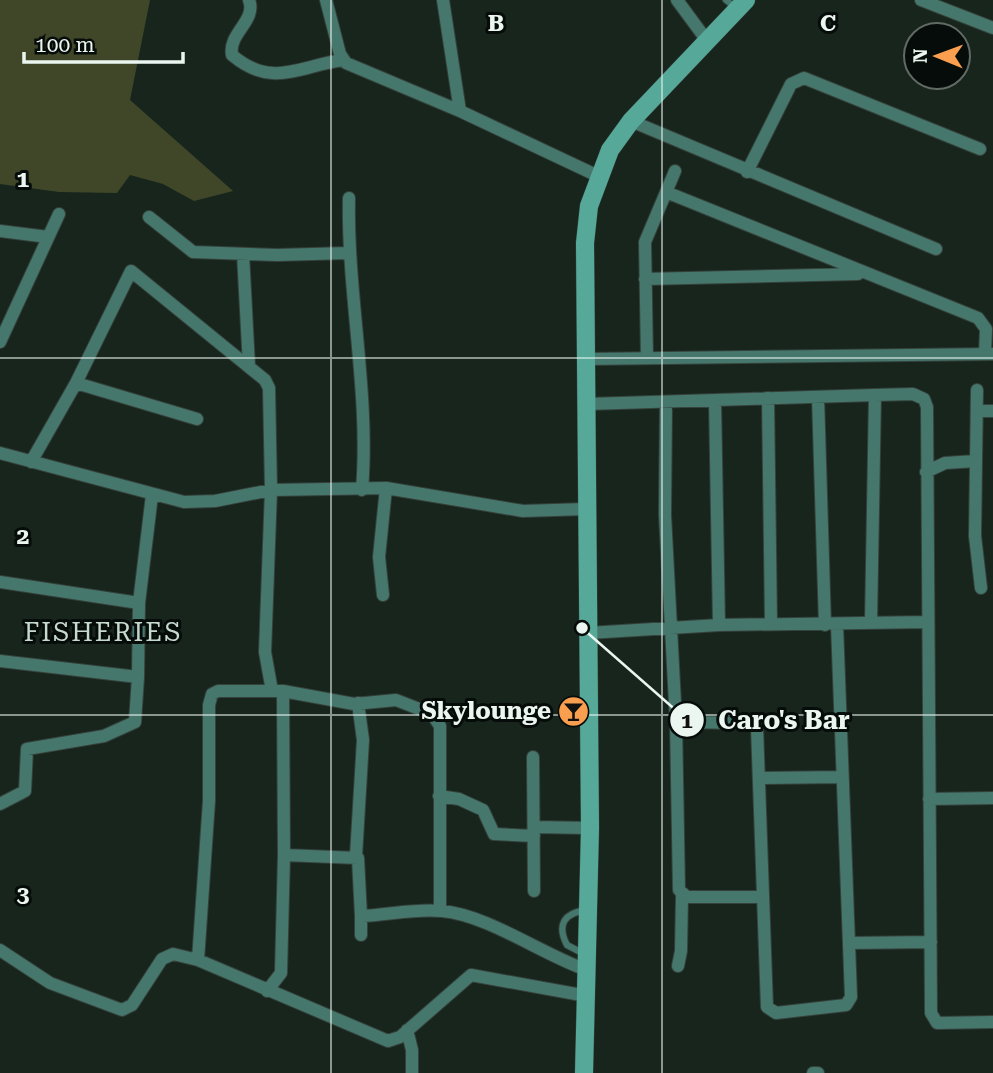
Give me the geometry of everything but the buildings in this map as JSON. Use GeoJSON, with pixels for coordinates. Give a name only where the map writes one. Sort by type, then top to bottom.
{"type":"FeatureCollection","features":[{"type":"Feature","properties":{"kind":"main road"},"geometry":{"type":"LineString","coordinates":[[584,1073],[590,828],[585,243],[589,206],[610,150],[631,121],[708,42],[736,3]]}},
{"type":"Feature","properties":{"kind":"street"},"geometry":{"type":"LineString","coordinates":[[249,0],[251,14],[230,47],[232,55],[247,67],[257,72],[281,74],[343,60],[460,111],[598,177]]}},
{"type":"Feature","properties":{"kind":"street"},"geometry":{"type":"LineString","coordinates":[[326,0],[343,60]]}},
{"type":"Feature","properties":{"kind":"street"},"geometry":{"type":"LineString","coordinates":[[443,0],[460,111]]}},
{"type":"Feature","properties":{"kind":"street"},"geometry":{"type":"LineString","coordinates":[[677,0],[708,42]]}},
{"type":"Feature","properties":{"kind":"street"},"geometry":{"type":"LineString","coordinates":[[921,0],[993,28]]}},
{"type":"Feature","properties":{"kind":"street"},"geometry":{"type":"LineString","coordinates":[[747,172],[791,84],[804,78],[980,149]]}},
{"type":"Feature","properties":{"kind":"street"},"geometry":{"type":"LineString","coordinates":[[631,121],[747,172],[936,249]]}},
{"type":"Feature","properties":{"kind":"street"},"geometry":{"type":"LineString","coordinates":[[647,358],[646,237],[675,171]]}},
{"type":"Feature","properties":{"kind":"street"},"geometry":{"type":"LineString","coordinates":[[586,359],[989,353],[986,330],[978,318],[862,274],[666,192]]}},
{"type":"Feature","properties":{"kind":"street"},"geometry":{"type":"LineString","coordinates":[[349,198],[348,253],[359,374],[362,489]]}},
{"type":"Feature","properties":{"kind":"street"},"geometry":{"type":"LineString","coordinates":[[0,342],[59,214]]}},
{"type":"Feature","properties":{"kind":"street"},"geometry":{"type":"LineString","coordinates":[[149,217],[189,250],[243,254],[348,253]]}},
{"type":"Feature","properties":{"kind":"street"},"geometry":{"type":"LineString","coordinates":[[0,232],[48,237]]}},
{"type":"Feature","properties":{"kind":"street"},"geometry":{"type":"LineString","coordinates":[[243,254],[249,366]]}},
{"type":"Feature","properties":{"kind":"street"},"geometry":{"type":"LineString","coordinates":[[31,462],[76,383],[131,271],[249,366],[265,380],[269,388],[271,490],[265,652],[278,691],[284,855],[281,974],[267,991]]}},
{"type":"Feature","properties":{"kind":"street"},"geometry":{"type":"LineString","coordinates":[[645,279],[862,274]]}},
{"type":"Feature","properties":{"kind":"street"},"geometry":{"type":"LineString","coordinates":[[76,383],[197,419]]}},
{"type":"Feature","properties":{"kind":"street"},"geometry":{"type":"LineString","coordinates":[[977,390],[975,536],[981,588]]}},
{"type":"Feature","properties":{"kind":"street"},"geometry":{"type":"LineString","coordinates":[[587,404],[913,394],[924,399],[931,1013],[934,1020],[948,1025],[993,1022]]}},
{"type":"Feature","properties":{"kind":"street"},"geometry":{"type":"LineString","coordinates":[[871,622],[875,395]]}},
{"type":"Feature","properties":{"kind":"street"},"geometry":{"type":"LineString","coordinates":[[676,722],[754,725],[761,778],[761,897],[765,1000],[772,1012],[836,1008],[848,1004],[851,998],[842,776],[818,397]]}},
{"type":"Feature","properties":{"kind":"street"},"geometry":{"type":"LineString","coordinates":[[768,398],[771,624]]}},
{"type":"Feature","properties":{"kind":"street"},"geometry":{"type":"LineString","coordinates":[[715,401],[719,625]]}},
{"type":"Feature","properties":{"kind":"street"},"geometry":{"type":"LineString","coordinates":[[666,402],[665,515],[676,722],[677,881],[682,895],[681,951],[678,966]]}},
{"type":"Feature","properties":{"kind":"street"},"geometry":{"type":"LineString","coordinates":[[977,411],[993,411]]}},
{"type":"Feature","properties":{"kind":"street"},"geometry":{"type":"LineString","coordinates":[[0,453],[152,495],[204,502],[271,490],[317,487],[386,488],[523,511],[586,509]]}},
{"type":"Feature","properties":{"kind":"street"},"geometry":{"type":"LineString","coordinates":[[926,472],[945,463],[976,461]]}},
{"type":"Feature","properties":{"kind":"street"},"geometry":{"type":"LineString","coordinates":[[383,595],[379,557],[386,488]]}},
{"type":"Feature","properties":{"kind":"street"},"geometry":{"type":"LineString","coordinates":[[0,804],[25,792],[27,749],[104,736],[135,722],[139,603],[152,495]]}},
{"type":"Feature","properties":{"kind":"street"},"geometry":{"type":"LineString","coordinates":[[0,582],[139,603]]}},
{"type":"Feature","properties":{"kind":"street"},"geometry":{"type":"LineString","coordinates":[[588,633],[719,625],[927,622]]}},
{"type":"Feature","properties":{"kind":"street"},"geometry":{"type":"LineString","coordinates":[[0,661],[138,677]]}},
{"type":"Feature","properties":{"kind":"street"},"geometry":{"type":"LineString","coordinates":[[198,960],[209,801],[210,698],[218,691],[278,691],[358,703],[396,700],[418,706],[438,718],[440,910]]}},
{"type":"Feature","properties":{"kind":"street"},"geometry":{"type":"LineString","coordinates":[[358,703],[363,740],[356,856],[361,866],[361,935]]}},
{"type":"Feature","properties":{"kind":"street"},"geometry":{"type":"LineString","coordinates":[[533,757],[534,891]]}},
{"type":"Feature","properties":{"kind":"street"},"geometry":{"type":"LineString","coordinates":[[761,778],[842,776]]}},
{"type":"Feature","properties":{"kind":"street"},"geometry":{"type":"LineString","coordinates":[[439,796],[459,799],[483,810],[494,834],[590,828]]}},
{"type":"Feature","properties":{"kind":"street"},"geometry":{"type":"LineString","coordinates":[[929,799],[993,798]]}},
{"type":"Feature","properties":{"kind":"street"},"geometry":{"type":"LineString","coordinates":[[284,855],[356,856]]}},
{"type":"Feature","properties":{"kind":"street"},"geometry":{"type":"LineString","coordinates":[[682,895],[761,897]]}},
{"type":"Feature","properties":{"kind":"street"},"geometry":{"type":"LineString","coordinates":[[361,916],[440,910],[458,914],[533,946],[559,961],[587,963]]}},
{"type":"Feature","properties":{"kind":"street"},"geometry":{"type":"LineString","coordinates":[[849,943],[930,942]]}},
{"type":"Feature","properties":{"kind":"street"},"geometry":{"type":"LineString","coordinates":[[0,950],[50,983],[122,1010],[132,1005],[165,956],[173,954],[198,960],[388,1041],[395,1040],[471,975],[587,996]]}},
{"type":"Feature","properties":{"kind":"street"},"geometry":{"type":"LineString","coordinates":[[407,1030],[412,1050],[412,1073]]}},
{"type":"Feature","properties":{"kind":"lane"},"geometry":{"type":"LineString","coordinates":[[587,963],[567,945],[562,927],[569,914],[588,910]]}},
{"type":"Feature","properties":{"kind":"green space"},"geometry":{"type":"Polygon","coordinates":[[[0,0],[150,0],[130,100],[233,191],[194,201],[163,184],[130,175],[117,193],[59,192],[0,184],[0,0]]]}},
{"type":"Feature","properties":{"kind":"place","name":"Caro's Bar"},"geometry":{"type":"Point","coordinates":[582,628]}},
{"type":"Feature","properties":{"kind":"place","name":"Skylounge"},"geometry":{"type":"Point","coordinates":[574,711]}},
{"type":"Feature","properties":{"kind":"district","name":"FISHERIES"},"geometry":{"type":"Point","coordinates":[103,632]}}]}
